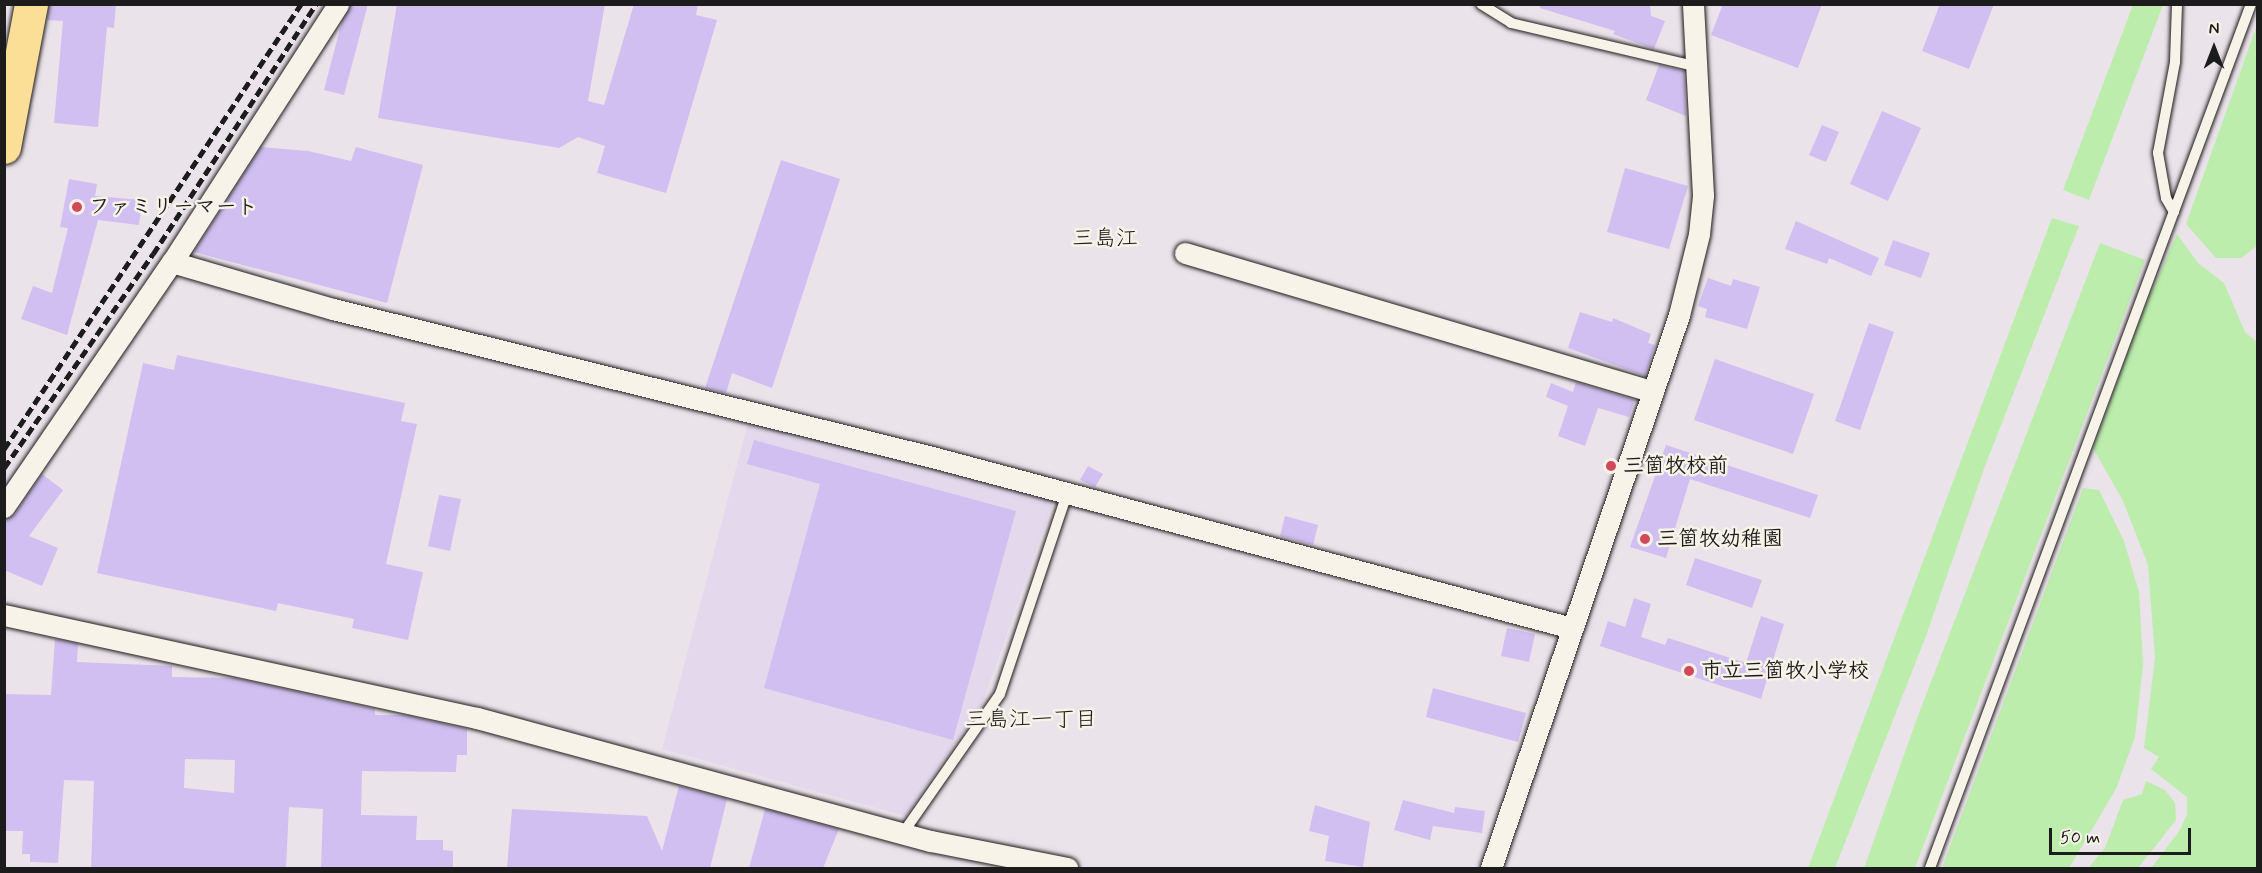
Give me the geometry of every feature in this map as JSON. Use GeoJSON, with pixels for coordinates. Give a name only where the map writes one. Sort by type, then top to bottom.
{"type":"FeatureCollection","features":[{"type":"Feature","properties":{"kind":"main road"},"geometry":{"type":"LineString","coordinates":[[4,147],[31,4]]}},
{"type":"Feature","properties":{"kind":"street"},"geometry":{"type":"LineString","coordinates":[[4,507],[172,262],[338,4]]}},
{"type":"Feature","properties":{"kind":"street"},"geometry":{"type":"LineString","coordinates":[[1491,868],[1679,315],[1699,234],[1703,195],[1693,4]]}},
{"type":"Feature","properties":{"kind":"street"},"geometry":{"type":"LineString","coordinates":[[1185,253],[1653,392]]}},
{"type":"Feature","properties":{"kind":"street"},"geometry":{"type":"LineString","coordinates":[[172,262],[333,309],[630,380],[1572,628]]}},
{"type":"Feature","properties":{"kind":"street"},"geometry":{"type":"LineString","coordinates":[[4,615],[477,718],[903,833],[1067,868]]}},
{"type":"Feature","properties":{"kind":"lane"},"geometry":{"type":"LineString","coordinates":[[1481,4],[1511,23],[1698,67]]}},
{"type":"Feature","properties":{"kind":"lane"},"geometry":{"type":"LineString","coordinates":[[2174,212],[2166,198],[2158,153],[2175,62],[2177,4]]}},
{"type":"Feature","properties":{"kind":"lane"},"geometry":{"type":"LineString","coordinates":[[1930,868],[2251,4]]}},
{"type":"Feature","properties":{"kind":"lane"},"geometry":{"type":"LineString","coordinates":[[903,833],[1000,694],[1067,494]]}},
{"type":"Feature","properties":{"kind":"shaded area"},"geometry":{"type":"Polygon","coordinates":[[[748,423],[1054,499],[983,702],[906,816],[662,749],[748,423]]]}},
{"type":"Feature","properties":{"kind":"green space"},"geometry":{"type":"Polygon","coordinates":[[[2133,5],[2163,5],[2089,200],[2063,190],[2133,5]]]}},
{"type":"Feature","properties":{"kind":"green space"},"geometry":{"type":"Polygon","coordinates":[[[2257,25],[2257,246],[2241,258],[2216,258],[2186,224],[2257,25]]]}},
{"type":"Feature","properties":{"kind":"green space"},"geometry":{"type":"Polygon","coordinates":[[[2052,218],[2079,226],[1985,466],[1926,636],[1835,868],[1808,868],[2052,218]]]}},
{"type":"Feature","properties":{"kind":"green space"},"geometry":{"type":"Polygon","coordinates":[[[2177,234],[2198,263],[2224,283],[2245,332],[2257,342],[2257,868],[2151,868],[2180,830],[2187,814],[2187,797],[2151,769],[2159,757],[2144,748],[2155,658],[2148,565],[2123,501],[2093,448],[2144,309],[2177,234]]]}},
{"type":"Feature","properties":{"kind":"green space"},"geometry":{"type":"Polygon","coordinates":[[[2100,243],[2145,260],[1915,868],[1864,868],[1916,721],[2100,243]]]}},
{"type":"Feature","properties":{"kind":"green space"},"geometry":{"type":"Polygon","coordinates":[[[2083,488],[2099,490],[2124,541],[2139,592],[2143,665],[2135,737],[2116,789],[2069,868],[1942,868],[2083,488]]]}},
{"type":"Feature","properties":{"kind":"green space"},"geometry":{"type":"Polygon","coordinates":[[[2146,781],[2165,790],[2175,803],[2176,820],[2138,868],[2088,868],[2105,848],[2123,800],[2142,794],[2146,781]]]}},
{"type":"Feature","properties":{"kind":"building"},"geometry":{"type":"Polygon","coordinates":[[[49,4],[116,4],[114,28],[107,27],[98,127],[54,123],[63,21],[47,20],[49,4]]]}},
{"type":"Feature","properties":{"kind":"building"},"geometry":{"type":"Polygon","coordinates":[[[351,4],[368,4],[344,95],[324,90],[342,21],[351,4]]]}},
{"type":"Feature","properties":{"kind":"building"},"geometry":{"type":"Polygon","coordinates":[[[397,4],[605,4],[588,101],[604,105],[634,4],[698,4],[696,15],[717,20],[666,193],[597,173],[605,146],[578,137],[559,148],[378,118],[397,4]]]}},
{"type":"Feature","properties":{"kind":"building"},"geometry":{"type":"Polygon","coordinates":[[[1540,4],[1650,4],[1651,16],[1665,21],[1654,49],[1613,34],[1615,31],[1540,8],[1540,4]]]}},
{"type":"Feature","properties":{"kind":"building"},"geometry":{"type":"Polygon","coordinates":[[[1723,4],[1822,4],[1798,68],[1711,35],[1723,4]]]}},
{"type":"Feature","properties":{"kind":"building"},"geometry":{"type":"Polygon","coordinates":[[[1940,4],[1994,4],[1969,69],[1922,51],[1940,4]]]}},
{"type":"Feature","properties":{"kind":"building"},"geometry":{"type":"Polygon","coordinates":[[[1659,65],[1684,71],[1686,116],[1646,100],[1659,65]]]}},
{"type":"Feature","properties":{"kind":"building"},"geometry":{"type":"Polygon","coordinates":[[[1882,111],[1921,128],[1888,201],[1850,184],[1882,111]]]}},
{"type":"Feature","properties":{"kind":"building"},"geometry":{"type":"Polygon","coordinates":[[[1822,125],[1839,132],[1826,162],[1809,155],[1822,125]]]}},
{"type":"Feature","properties":{"kind":"building"},"geometry":{"type":"Polygon","coordinates":[[[261,147],[308,151],[351,161],[356,147],[423,165],[387,303],[194,252],[261,147]]]}},
{"type":"Feature","properties":{"kind":"building"},"geometry":{"type":"Polygon","coordinates":[[[781,160],[840,179],[772,388],[732,373],[726,393],[705,388],[781,160]]]}},
{"type":"Feature","properties":{"kind":"building"},"geometry":{"type":"Polygon","coordinates":[[[1625,168],[1688,186],[1669,249],[1607,232],[1625,168]]]}},
{"type":"Feature","properties":{"kind":"building"},"geometry":{"type":"Polygon","coordinates":[[[69,179],[97,184],[95,196],[142,200],[139,225],[98,220],[67,335],[21,319],[33,286],[52,293],[68,228],[60,227],[69,179]]]}},
{"type":"Feature","properties":{"kind":"building"},"geometry":{"type":"Polygon","coordinates":[[[1796,221],[1879,258],[1871,276],[1829,258],[1827,264],[1785,249],[1796,221]]]}},
{"type":"Feature","properties":{"kind":"building"},"geometry":{"type":"Polygon","coordinates":[[[1893,240],[1930,253],[1921,278],[1884,265],[1893,240]]]}},
{"type":"Feature","properties":{"kind":"building"},"geometry":{"type":"Polygon","coordinates":[[[1708,278],[1731,286],[1733,279],[1760,287],[1747,329],[1705,317],[1707,309],[1698,306],[1708,278]]]}},
{"type":"Feature","properties":{"kind":"building"},"geometry":{"type":"Polygon","coordinates":[[[1580,312],[1612,322],[1613,318],[1651,334],[1648,343],[1655,345],[1645,376],[1568,348],[1580,312]]]}},
{"type":"Feature","properties":{"kind":"building"},"geometry":{"type":"Polygon","coordinates":[[[1869,323],[1894,332],[1860,430],[1835,421],[1869,323]]]}},
{"type":"Feature","properties":{"kind":"building"},"geometry":{"type":"Polygon","coordinates":[[[177,355],[405,403],[401,421],[417,424],[386,564],[423,572],[408,640],[352,628],[354,619],[278,603],[276,611],[97,573],[143,363],[174,370],[177,355]]]}},
{"type":"Feature","properties":{"kind":"building"},"geometry":{"type":"Polygon","coordinates":[[[1715,359],[1814,394],[1793,454],[1694,420],[1715,359]]]}},
{"type":"Feature","properties":{"kind":"building"},"geometry":{"type":"Polygon","coordinates":[[[1576,382],[1635,400],[1629,417],[1598,408],[1585,446],[1558,436],[1568,406],[1546,397],[1551,383],[1573,392],[1576,382]]]}},
{"type":"Feature","properties":{"kind":"building"},"geometry":{"type":"Polygon","coordinates":[[[754,440],[1016,511],[953,740],[764,688],[820,484],[747,464],[754,440]]]}},
{"type":"Feature","properties":{"kind":"building"},"geometry":{"type":"Polygon","coordinates":[[[1666,445],[1818,495],[1810,518],[1690,479],[1666,558],[1630,547],[1666,445]]]}},
{"type":"Feature","properties":{"kind":"building"},"geometry":{"type":"Polygon","coordinates":[[[1088,466],[1103,474],[1095,487],[1080,480],[1088,466]]]}},
{"type":"Feature","properties":{"kind":"building"},"geometry":{"type":"Polygon","coordinates":[[[42,474],[63,490],[29,536],[58,548],[42,586],[4,570],[4,520],[15,514],[42,474]]]}},
{"type":"Feature","properties":{"kind":"building"},"geometry":{"type":"Polygon","coordinates":[[[439,495],[461,499],[450,551],[428,546],[439,495]]]}},
{"type":"Feature","properties":{"kind":"building"},"geometry":{"type":"Polygon","coordinates":[[[1285,516],[1318,525],[1313,545],[1280,536],[1285,516]]]}},
{"type":"Feature","properties":{"kind":"building"},"geometry":{"type":"Polygon","coordinates":[[[1695,558],[1762,580],[1752,608],[1686,585],[1695,558]]]}},
{"type":"Feature","properties":{"kind":"building"},"geometry":{"type":"Polygon","coordinates":[[[1634,598],[1651,604],[1641,637],[1665,645],[1668,638],[1746,663],[1761,616],[1784,624],[1761,699],[1600,646],[1608,621],[1625,627],[1634,598]]]}},
{"type":"Feature","properties":{"kind":"building"},"geometry":{"type":"Polygon","coordinates":[[[1507,628],[1535,634],[1529,662],[1501,656],[1507,628]]]}},
{"type":"Feature","properties":{"kind":"building"},"geometry":{"type":"Polygon","coordinates":[[[55,639],[78,644],[77,662],[172,666],[172,677],[235,678],[375,709],[375,715],[405,715],[467,729],[467,755],[457,755],[456,772],[362,771],[361,815],[417,816],[416,840],[443,840],[443,850],[453,851],[453,868],[321,868],[323,809],[289,807],[286,868],[91,868],[94,781],[64,780],[58,863],[30,862],[30,854],[22,854],[23,831],[4,831],[4,694],[51,695],[55,639]],[[185,759],[184,788],[234,793],[235,760],[185,759]]]}},
{"type":"Feature","properties":{"kind":"building"},"geometry":{"type":"Polygon","coordinates":[[[1433,688],[1526,713],[1518,742],[1426,717],[1433,688]]]}},
{"type":"Feature","properties":{"kind":"building"},"geometry":{"type":"Polygon","coordinates":[[[679,786],[727,799],[710,868],[507,868],[512,809],[647,816],[662,851],[679,786]]]}},
{"type":"Feature","properties":{"kind":"building"},"geometry":{"type":"Polygon","coordinates":[[[1403,800],[1454,813],[1455,807],[1485,811],[1482,833],[1433,826],[1430,840],[1394,830],[1403,800]]]}},
{"type":"Feature","properties":{"kind":"building"},"geometry":{"type":"Polygon","coordinates":[[[1315,805],[1370,822],[1363,867],[1325,861],[1329,836],[1309,831],[1315,805]]]}},
{"type":"Feature","properties":{"kind":"building"},"geometry":{"type":"Polygon","coordinates":[[[765,809],[839,829],[823,868],[749,868],[765,809]]]}},
{"type":"Feature","properties":{"kind":"railway"},"geometry":{"type":"LineString","coordinates":[[4,449],[301,4]]}},
{"type":"Feature","properties":{"kind":"railway"},"geometry":{"type":"LineString","coordinates":[[4,468],[153,254],[316,4]]}},
{"type":"Feature","properties":{"kind":"place","name":"ファミリーマート"},"geometry":{"type":"Point","coordinates":[77,207]}},
{"type":"Feature","properties":{"kind":"place","name":"三箇牧校前"},"geometry":{"type":"Point","coordinates":[1611,466]}},
{"type":"Feature","properties":{"kind":"place","name":"三箇牧幼稚園"},"geometry":{"type":"Point","coordinates":[1645,539]}},
{"type":"Feature","properties":{"kind":"place","name":"市立三箇牧小学校"},"geometry":{"type":"Point","coordinates":[1689,671]}},
{"type":"Feature","properties":{"kind":"district","name":"三島江"},"geometry":{"type":"Point","coordinates":[1105,240]}},
{"type":"Feature","properties":{"kind":"district","name":"三島江一丁目"},"geometry":{"type":"Point","coordinates":[1031,721]}}]}
